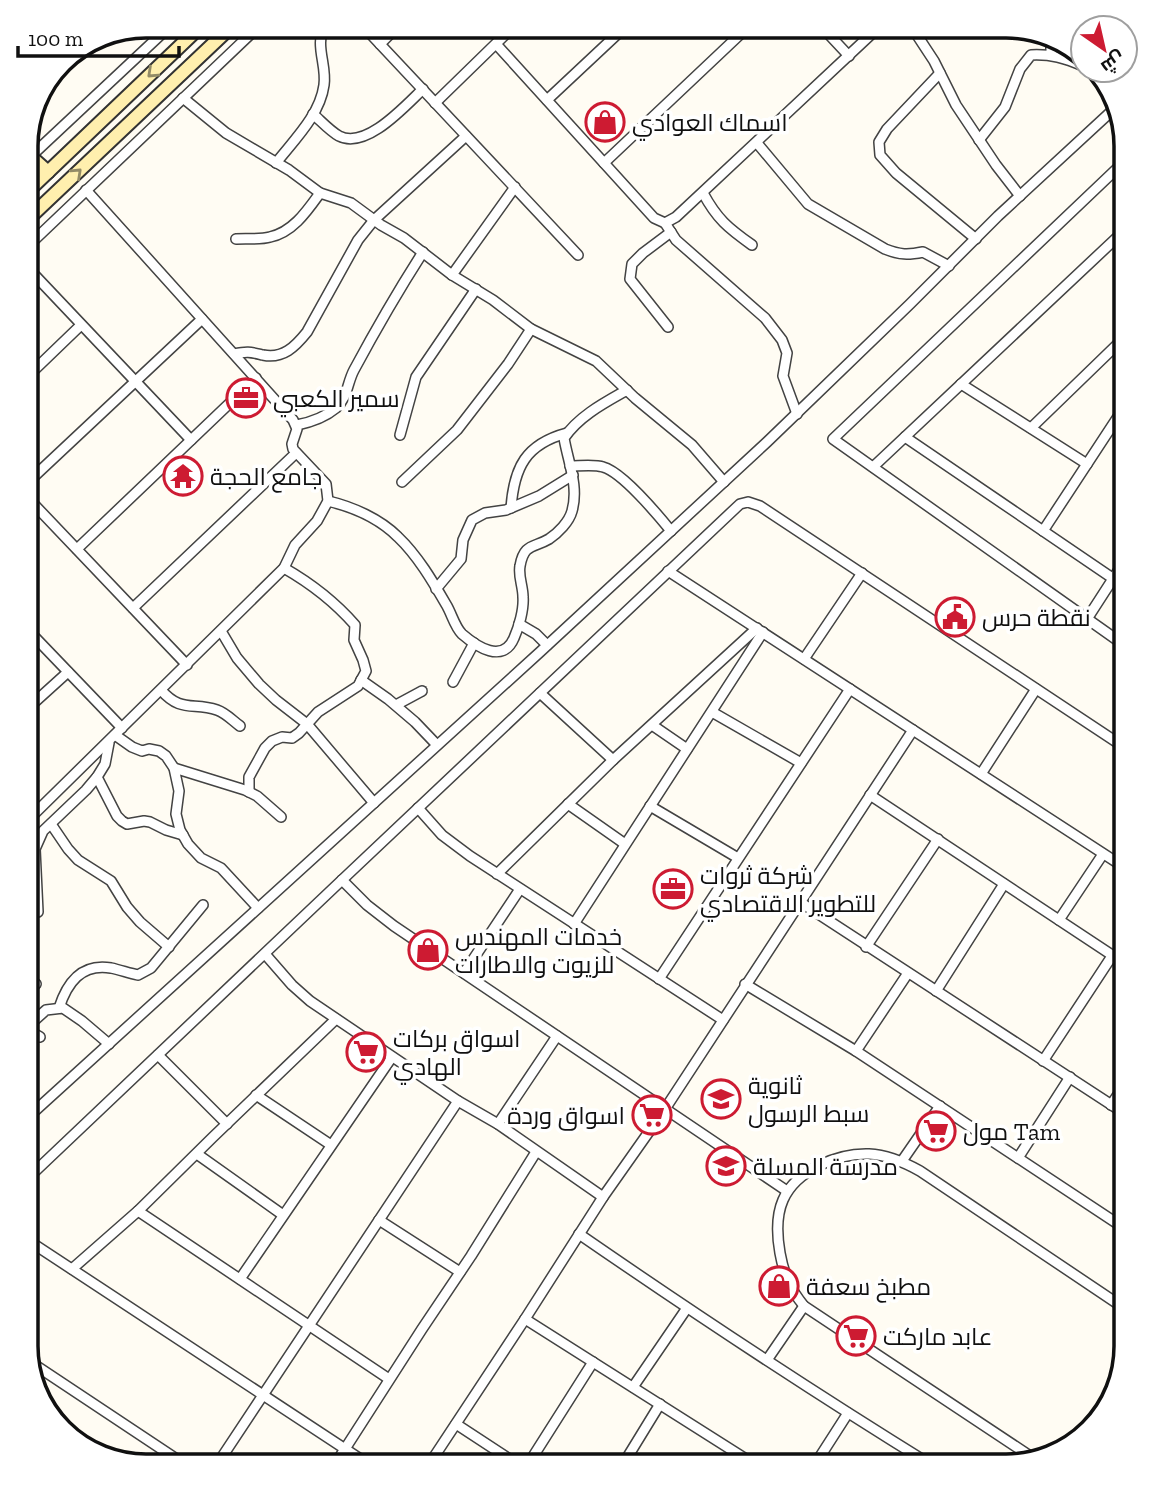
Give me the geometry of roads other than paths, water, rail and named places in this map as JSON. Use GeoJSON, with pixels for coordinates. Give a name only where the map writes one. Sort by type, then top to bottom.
{"type":"FeatureCollection","features":[{"type":"Feature","properties":{"kind":"main road"},"geometry":{"type":"LineString","coordinates":[[39,180],[188,38]]}},
{"type":"Feature","properties":{"kind":"main road"},"geometry":{"type":"LineString","coordinates":[[39,209],[219,38]]}},
{"type":"Feature","properties":{"kind":"main road"},"geometry":{"type":"LineString","coordinates":[[39,166],[47,172]]}},
{"type":"Feature","properties":{"kind":"street"},"geometry":{"type":"LineString","coordinates":[[39,149],[157,38]]}},
{"type":"Feature","properties":{"kind":"street"},"geometry":{"type":"LineString","coordinates":[[39,235],[246,38]]}},
{"type":"Feature","properties":{"kind":"street"},"geometry":{"type":"LineString","coordinates":[[276,163],[306,126],[324,89],[326,74],[320,38]]}},
{"type":"Feature","properties":{"kind":"street"},"geometry":{"type":"LineString","coordinates":[[375,38],[578,255]]}},
{"type":"Feature","properties":{"kind":"street"},"geometry":{"type":"LineString","coordinates":[[380,44],[386,38]]}},
{"type":"Feature","properties":{"kind":"street"},"geometry":{"type":"LineString","coordinates":[[435,103],[502,38]]}},
{"type":"Feature","properties":{"kind":"street"},"geometry":{"type":"LineString","coordinates":[[547,100],[613,39]]}},
{"type":"Feature","properties":{"kind":"street"},"geometry":{"type":"LineString","coordinates":[[604,163],[736,39]]}},
{"type":"Feature","properties":{"kind":"street"},"geometry":{"type":"LineString","coordinates":[[833,39],[849,56]]}},
{"type":"Feature","properties":{"kind":"street"},"geometry":{"type":"LineString","coordinates":[[665,223],[676,217],[867,39]]}},
{"type":"Feature","properties":{"kind":"street"},"geometry":{"type":"LineString","coordinates":[[919,39],[956,105],[1020,196]]}},
{"type":"Feature","properties":{"kind":"street"},"geometry":{"type":"LineString","coordinates":[[496,44],[653,218],[665,223],[676,240],[765,318],[782,340],[786,353],[783,376],[797,414]]}},
{"type":"Feature","properties":{"kind":"street"},"geometry":{"type":"LineString","coordinates":[[1051,48],[1051,55]]}},
{"type":"Feature","properties":{"kind":"street"},"geometry":{"type":"LineString","coordinates":[[979,140],[1005,107],[1020,69],[1031,55],[1051,55],[1069,60]]}},
{"type":"Feature","properties":{"kind":"street"},"geometry":{"type":"LineString","coordinates":[[940,74],[887,130],[879,142],[880,155],[897,173],[976,239]]}},
{"type":"Feature","properties":{"kind":"street"},"geometry":{"type":"LineString","coordinates":[[313,114],[340,136],[352,139],[376,130],[423,89]]}},
{"type":"Feature","properties":{"kind":"street"},"geometry":{"type":"LineString","coordinates":[[183,98],[226,132],[320,193],[351,203],[404,238],[452,275],[493,300],[531,329],[596,361],[692,445],[724,482]]}},
{"type":"Feature","properties":{"kind":"street"},"geometry":{"type":"LineString","coordinates":[[38,1108],[724,482],[1109,113]]}},
{"type":"Feature","properties":{"kind":"street"},"geometry":{"type":"LineString","coordinates":[[234,355],[249,350],[266,355],[282,355],[296,346],[307,332],[358,240],[374,220],[466,136]]}},
{"type":"Feature","properties":{"kind":"street"},"geometry":{"type":"LineString","coordinates":[[757,143],[808,204],[885,249],[899,255],[923,252],[949,266]]}},
{"type":"Feature","properties":{"kind":"street"},"geometry":{"type":"LineString","coordinates":[[1114,171],[833,439],[1114,638]]}},
{"type":"Feature","properties":{"kind":"street"},"geometry":{"type":"LineString","coordinates":[[452,275],[515,187]]}},
{"type":"Feature","properties":{"kind":"street"},"geometry":{"type":"LineString","coordinates":[[38,810],[285,568],[295,545],[317,521],[328,501],[326,484],[293,449],[297,425],[86,190]]}},
{"type":"Feature","properties":{"kind":"street"},"geometry":{"type":"LineString","coordinates":[[703,192],[712,211],[726,227],[752,245]]}},
{"type":"Feature","properties":{"kind":"street"},"geometry":{"type":"LineString","coordinates":[[236,239],[270,238],[289,229],[307,212],[320,193]]}},
{"type":"Feature","properties":{"kind":"street"},"geometry":{"type":"LineString","coordinates":[[668,327],[629,279],[632,264],[670,232]]}},
{"type":"Feature","properties":{"kind":"street"},"geometry":{"type":"LineString","coordinates":[[873,467],[1114,240]]}},
{"type":"Feature","properties":{"kind":"street"},"geometry":{"type":"LineString","coordinates":[[297,425],[317,421],[346,397],[352,374],[388,307],[423,252]]}},
{"type":"Feature","properties":{"kind":"street"},"geometry":{"type":"LineString","coordinates":[[39,281],[191,440]]}},
{"type":"Feature","properties":{"kind":"street"},"geometry":{"type":"LineString","coordinates":[[400,435],[416,377],[476,289]]}},
{"type":"Feature","properties":{"kind":"street"},"geometry":{"type":"LineString","coordinates":[[39,472],[202,319]]}},
{"type":"Feature","properties":{"kind":"street"},"geometry":{"type":"LineString","coordinates":[[39,366],[81,325]]}},
{"type":"Feature","properties":{"kind":"street"},"geometry":{"type":"LineString","coordinates":[[402,482],[457,430],[508,364],[531,329]]}},
{"type":"Feature","properties":{"kind":"street"},"geometry":{"type":"LineString","coordinates":[[1031,428],[1114,348]]}},
{"type":"Feature","properties":{"kind":"street"},"geometry":{"type":"LineString","coordinates":[[77,549],[256,379]]}},
{"type":"Feature","properties":{"kind":"street"},"geometry":{"type":"LineString","coordinates":[[961,384],[1087,464]]}},
{"type":"Feature","properties":{"kind":"street"},"geometry":{"type":"LineString","coordinates":[[328,501],[350,506],[396,534],[411,550],[448,607],[460,632],[489,651],[499,652],[508,648],[514,640],[519,624],[524,599],[519,570],[522,557],[529,548],[547,540],[562,528],[572,512],[575,482],[564,438],[573,425],[626,390]]}},
{"type":"Feature","properties":{"kind":"street"},"geometry":{"type":"LineString","coordinates":[[1043,531],[1114,423]]}},
{"type":"Feature","properties":{"kind":"street"},"geometry":{"type":"LineString","coordinates":[[511,508],[512,486],[520,466],[529,454],[550,438],[567,433]]}},
{"type":"Feature","properties":{"kind":"street"},"geometry":{"type":"LineString","coordinates":[[905,437],[1113,579],[1087,619]]}},
{"type":"Feature","properties":{"kind":"street"},"geometry":{"type":"LineString","coordinates":[[133,608],[296,453]]}},
{"type":"Feature","properties":{"kind":"street"},"geometry":{"type":"LineString","coordinates":[[436,589],[461,559],[463,540],[472,520],[485,513],[506,510],[539,496],[571,470],[603,467],[620,477],[652,507],[671,531]]}},
{"type":"Feature","properties":{"kind":"street"},"geometry":{"type":"LineString","coordinates":[[38,1168],[740,504],[748,502],[760,506],[1114,740]]}},
{"type":"Feature","properties":{"kind":"street"},"geometry":{"type":"LineString","coordinates":[[39,509],[187,665]]}},
{"type":"Feature","properties":{"kind":"street"},"geometry":{"type":"LineString","coordinates":[[249,792],[249,777],[265,748],[272,741],[282,737],[292,738],[299,733],[317,712],[358,686],[366,671],[354,640],[355,625],[325,594],[285,568]]}},
{"type":"Feature","properties":{"kind":"street"},"geometry":{"type":"LineString","coordinates":[[668,571],[1114,861]]}},
{"type":"Feature","properties":{"kind":"street"},"geometry":{"type":"LineString","coordinates":[[804,659],[862,573]]}},
{"type":"Feature","properties":{"kind":"street"},"geometry":{"type":"LineString","coordinates":[[519,624],[536,634],[547,645]]}},
{"type":"Feature","properties":{"kind":"street"},"geometry":{"type":"LineString","coordinates":[[574,924],[712,712],[760,630]]}},
{"type":"Feature","properties":{"kind":"street"},"geometry":{"type":"LineString","coordinates":[[497,874],[613,760],[760,630]]}},
{"type":"Feature","properties":{"kind":"street"},"geometry":{"type":"LineString","coordinates":[[221,631],[237,658],[259,684],[307,724],[374,803]]}},
{"type":"Feature","properties":{"kind":"street"},"geometry":{"type":"LineString","coordinates":[[39,641],[68,672],[116,735],[132,747],[142,751],[159,751],[166,755],[174,768],[178,791],[176,814],[188,844],[201,858],[221,868],[258,908]]}},
{"type":"Feature","properties":{"kind":"street"},"geometry":{"type":"LineString","coordinates":[[453,682],[474,643]]}},
{"type":"Feature","properties":{"kind":"street"},"geometry":{"type":"LineString","coordinates":[[39,699],[68,672]]}},
{"type":"Feature","properties":{"kind":"street"},"geometry":{"type":"LineString","coordinates":[[361,680],[396,705],[437,745]]}},
{"type":"Feature","properties":{"kind":"street"},"geometry":{"type":"LineString","coordinates":[[659,979],[850,689]]}},
{"type":"Feature","properties":{"kind":"street"},"geometry":{"type":"LineString","coordinates":[[981,774],[1036,689]]}},
{"type":"Feature","properties":{"kind":"street"},"geometry":{"type":"LineString","coordinates":[[162,690],[178,704],[222,711],[240,726]]}},
{"type":"Feature","properties":{"kind":"street"},"geometry":{"type":"LineString","coordinates":[[396,705],[422,691]]}},
{"type":"Feature","properties":{"kind":"street"},"geometry":{"type":"LineString","coordinates":[[540,693],[613,760]]}},
{"type":"Feature","properties":{"kind":"street"},"geometry":{"type":"LineString","coordinates":[[712,712],[801,763]]}},
{"type":"Feature","properties":{"kind":"street"},"geometry":{"type":"LineString","coordinates":[[652,725],[687,749]]}},
{"type":"Feature","properties":{"kind":"street"},"geometry":{"type":"LineString","coordinates":[[436,1454],[913,730]]}},
{"type":"Feature","properties":{"kind":"street"},"geometry":{"type":"LineString","coordinates":[[38,841],[43,831],[97,777],[116,735]]}},
{"type":"Feature","properties":{"kind":"street"},"geometry":{"type":"LineString","coordinates":[[174,768],[249,792],[281,817]]}},
{"type":"Feature","properties":{"kind":"street"},"geometry":{"type":"LineString","coordinates":[[97,777],[122,821],[127,824],[150,822],[166,831],[183,835]]}},
{"type":"Feature","properties":{"kind":"street"},"geometry":{"type":"LineString","coordinates":[[870,795],[1112,956],[1043,1061]]}},
{"type":"Feature","properties":{"kind":"street"},"geometry":{"type":"LineString","coordinates":[[568,804],[625,844]]}},
{"type":"Feature","properties":{"kind":"street"},"geometry":{"type":"LineString","coordinates":[[650,806],[738,858]]}},
{"type":"Feature","properties":{"kind":"street"},"geometry":{"type":"LineString","coordinates":[[418,808],[442,835],[470,856],[723,1020]]}},
{"type":"Feature","properties":{"kind":"street"},"geometry":{"type":"LineString","coordinates":[[51,824],[78,860],[111,881],[140,922],[169,947]]}},
{"type":"Feature","properties":{"kind":"street"},"geometry":{"type":"LineString","coordinates":[[866,947],[938,839]]}},
{"type":"Feature","properties":{"kind":"street"},"geometry":{"type":"LineString","coordinates":[[1059,920],[1103,854]]}},
{"type":"Feature","properties":{"kind":"street"},"geometry":{"type":"LineString","coordinates":[[342,880],[367,905],[394,926],[787,1191]]}},
{"type":"Feature","properties":{"kind":"street"},"geometry":{"type":"LineString","coordinates":[[936,991],[1004,884]]}},
{"type":"Feature","properties":{"kind":"street"},"geometry":{"type":"LineString","coordinates":[[464,973],[520,889]]}},
{"type":"Feature","properties":{"kind":"street"},"geometry":{"type":"LineString","coordinates":[[800,902],[1114,1107]]}},
{"type":"Feature","properties":{"kind":"street"},"geometry":{"type":"LineString","coordinates":[[59,1008],[64,993],[74,979],[85,971],[110,968],[138,975],[151,968],[203,905]]}},
{"type":"Feature","properties":{"kind":"street"},"geometry":{"type":"LineString","coordinates":[[265,954],[292,985],[336,1019],[458,1101],[498,1124],[603,1197]]}},
{"type":"Feature","properties":{"kind":"street"},"geometry":{"type":"LineString","coordinates":[[856,1051],[908,973]]}},
{"type":"Feature","properties":{"kind":"street"},"geometry":{"type":"LineString","coordinates":[[746,984],[940,1105],[1114,1221]]}},
{"type":"Feature","properties":{"kind":"street"},"geometry":{"type":"LineString","coordinates":[[38,1017],[46,1010],[63,1008],[108,1044]]}},
{"type":"Feature","properties":{"kind":"street"},"geometry":{"type":"LineString","coordinates":[[72,1269],[138,1211],[336,1019]]}},
{"type":"Feature","properties":{"kind":"street"},"geometry":{"type":"LineString","coordinates":[[498,1124],[556,1036]]}},
{"type":"Feature","properties":{"kind":"street"},"geometry":{"type":"LineString","coordinates":[[158,1055],[227,1124]]}},
{"type":"Feature","properties":{"kind":"street"},"geometry":{"type":"LineString","coordinates":[[240,1279],[392,1057]]}},
{"type":"Feature","properties":{"kind":"street"},"geometry":{"type":"LineString","coordinates":[[1018,1158],[1070,1077]]}},
{"type":"Feature","properties":{"kind":"street"},"geometry":{"type":"LineString","coordinates":[[256,1095],[331,1145]]}},
{"type":"Feature","properties":{"kind":"street"},"geometry":{"type":"LineString","coordinates":[[223,1454],[458,1101]]}},
{"type":"Feature","properties":{"kind":"street"},"geometry":{"type":"LineString","coordinates":[[1111,1105],[1114,1101]]}},
{"type":"Feature","properties":{"kind":"street"},"geometry":{"type":"LineString","coordinates":[[902,1161],[940,1105]]}},
{"type":"Feature","properties":{"kind":"street"},"geometry":{"type":"LineString","coordinates":[[342,1454],[536,1152]]}},
{"type":"Feature","properties":{"kind":"street"},"geometry":{"type":"LineString","coordinates":[[197,1154],[283,1215]]}},
{"type":"Feature","properties":{"kind":"street"},"geometry":{"type":"LineString","coordinates":[[1024,1452],[804,1306],[786,1279],[777,1239],[778,1220],[787,1191],[808,1172],[849,1156],[869,1154],[902,1161],[1114,1301]]}},
{"type":"Feature","properties":{"kind":"street"},"geometry":{"type":"LineString","coordinates":[[138,1211],[389,1379]]}},
{"type":"Feature","properties":{"kind":"street"},"geometry":{"type":"LineString","coordinates":[[379,1220],[460,1272]]}},
{"type":"Feature","properties":{"kind":"street"},"geometry":{"type":"LineString","coordinates":[[579,1234],[687,1308],[914,1454]]}},
{"type":"Feature","properties":{"kind":"street"},"geometry":{"type":"LineString","coordinates":[[38,1247],[353,1454]]}},
{"type":"Feature","properties":{"kind":"street"},"geometry":{"type":"LineString","coordinates":[[767,1360],[804,1306]]}},
{"type":"Feature","properties":{"kind":"street"},"geometry":{"type":"LineString","coordinates":[[633,1387],[687,1308]]}},
{"type":"Feature","properties":{"kind":"street"},"geometry":{"type":"LineString","coordinates":[[525,1319],[738,1454]]}},
{"type":"Feature","properties":{"kind":"street"},"geometry":{"type":"LineString","coordinates":[[535,1454],[593,1362]]}},
{"type":"Feature","properties":{"kind":"street"},"geometry":{"type":"LineString","coordinates":[[41,1369],[170,1454]]}},
{"type":"Feature","properties":{"kind":"street"},"geometry":{"type":"LineString","coordinates":[[629,1454],[660,1404]]}},
{"type":"Feature","properties":{"kind":"street"},"geometry":{"type":"LineString","coordinates":[[822,1454],[848,1413]]}},
{"type":"Feature","properties":{"kind":"street"},"geometry":{"type":"LineString","coordinates":[[456,1424],[502,1454]]}},
{"type":"Feature","properties":{"kind":"place","name":"اسماك العوادي"},"geometry":{"type":"Point","coordinates":[605,122]}},
{"type":"Feature","properties":{"kind":"place","name":"سمير الكعبي"},"geometry":{"type":"Point","coordinates":[246,398]}},
{"type":"Feature","properties":{"kind":"place","name":"جامع الحجة"},"geometry":{"type":"Point","coordinates":[183,476]}},
{"type":"Feature","properties":{"kind":"place","name":"نقطة حرس"},"geometry":{"type":"Point","coordinates":[955,617]}},
{"type":"Feature","properties":{"kind":"place","name":"شركة ثروات للتطوير الاقتصادي"},"geometry":{"type":"Point","coordinates":[673,889]}},
{"type":"Feature","properties":{"kind":"place","name":"خدمات المهندس للزيوت والاطارات"},"geometry":{"type":"Point","coordinates":[428,950]}},
{"type":"Feature","properties":{"kind":"place","name":"اسواق بركات الهادي"},"geometry":{"type":"Point","coordinates":[366,1052]}},
{"type":"Feature","properties":{"kind":"place","name":"ثانوية سبط الرسول"},"geometry":{"type":"Point","coordinates":[721,1099]}},
{"type":"Feature","properties":{"kind":"place","name":"اسواق وردة"},"geometry":{"type":"Point","coordinates":[652,1115]}},
{"type":"Feature","properties":{"kind":"place","name":"مول Tam"},"geometry":{"type":"Point","coordinates":[936,1131]}},
{"type":"Feature","properties":{"kind":"place","name":"مدرسة المسلة"},"geometry":{"type":"Point","coordinates":[726,1166]}},
{"type":"Feature","properties":{"kind":"place","name":"مطبخ سعفة"},"geometry":{"type":"Point","coordinates":[779,1286]}},
{"type":"Feature","properties":{"kind":"place","name":"عابد ماركت"},"geometry":{"type":"Point","coordinates":[856,1336]}}]}
